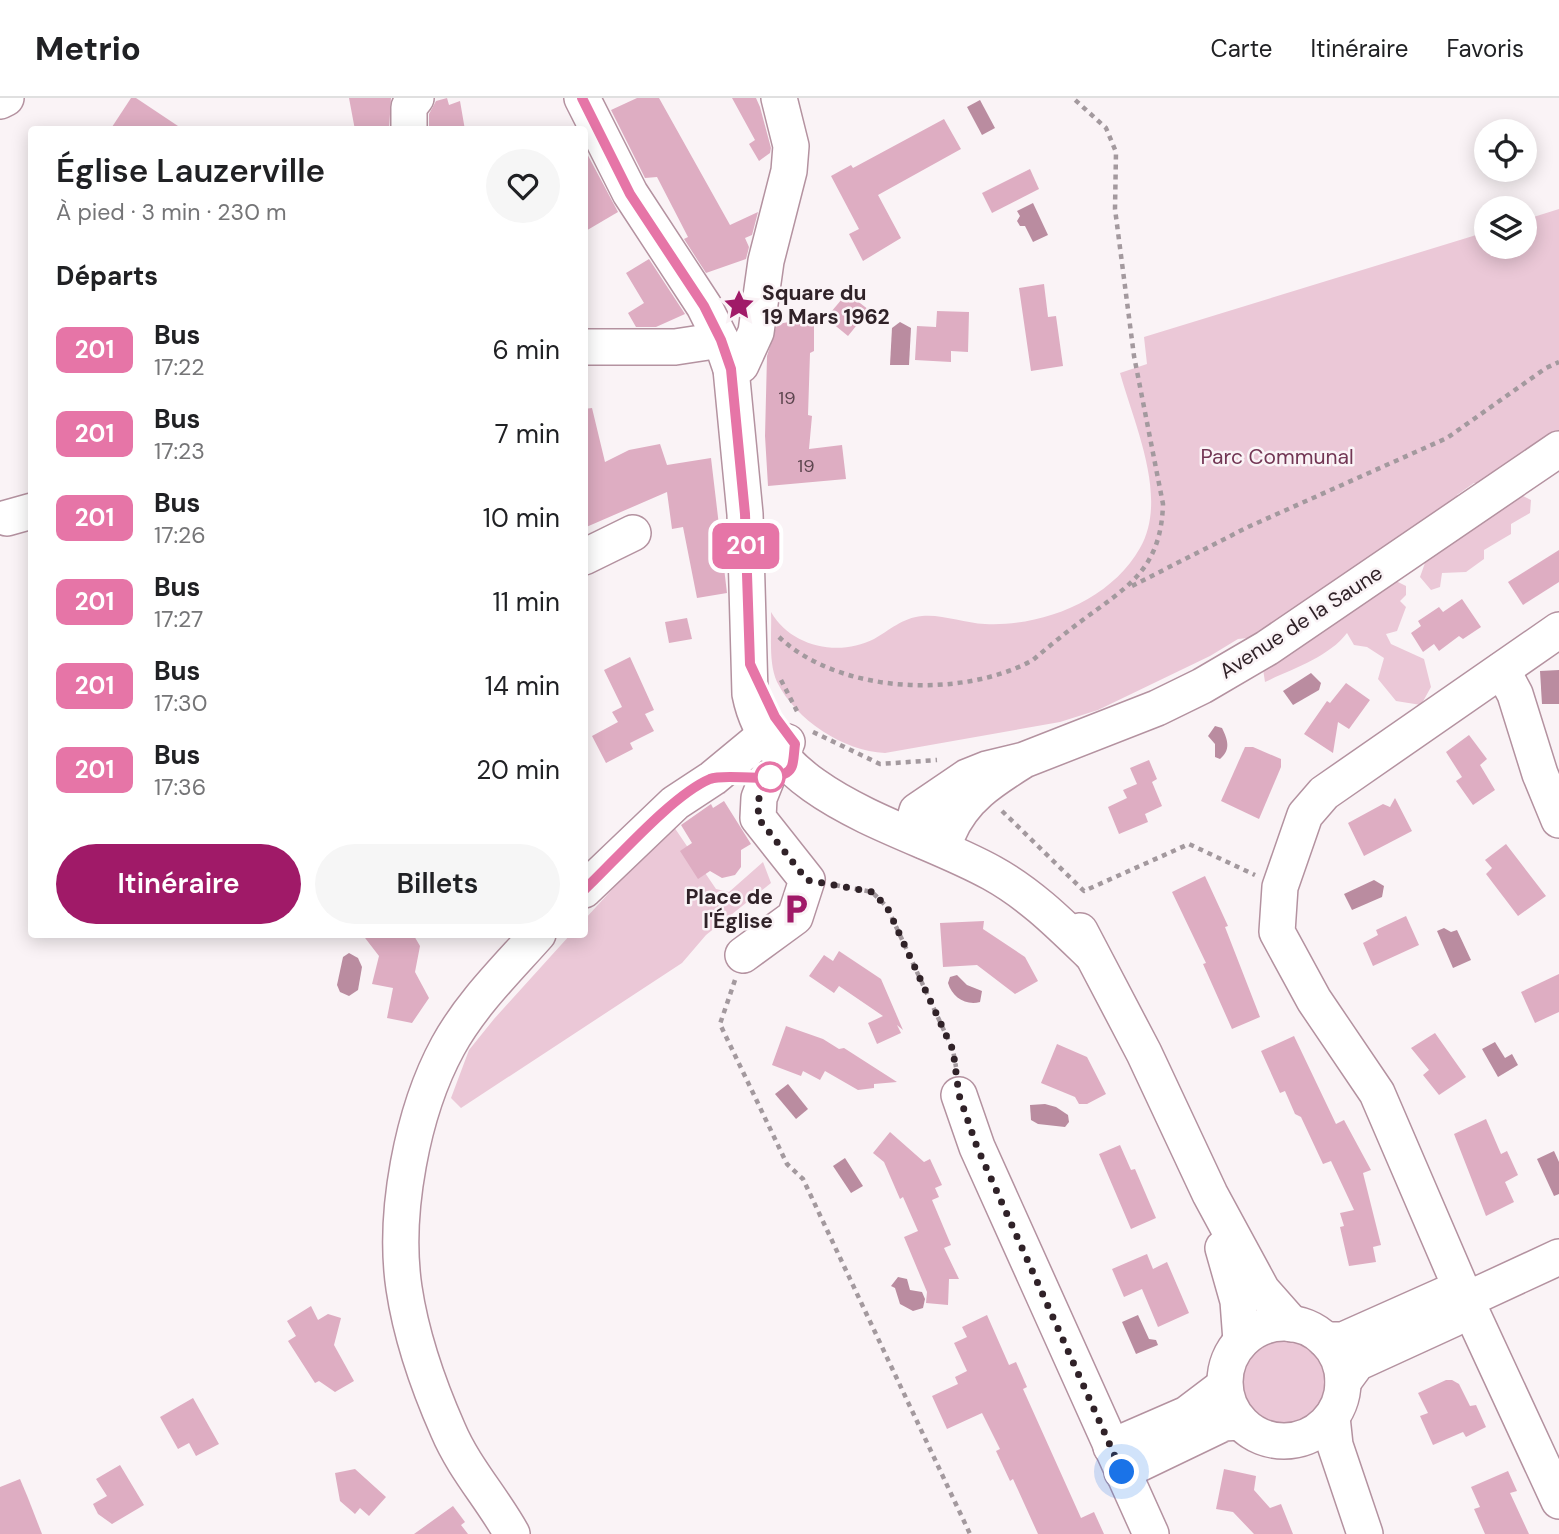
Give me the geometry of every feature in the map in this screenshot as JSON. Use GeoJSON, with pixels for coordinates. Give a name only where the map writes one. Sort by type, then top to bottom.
{"type":"FeatureCollection","features":[{"type":"Feature","properties":{"kind":"street"},"geometry":{"type":"LineString","coordinates":[[0,101],[6,98]]}},
{"type":"Feature","properties":{"kind":"street"},"geometry":{"type":"LineString","coordinates":[[409,126],[409,107],[416,98]]}},
{"type":"Feature","properties":{"kind":"street"},"geometry":{"type":"LineString","coordinates":[[582,98],[630,194],[704,306],[726,355],[745,514],[769,662],[775,717],[788,745],[812,785],[836,800],[929,831],[1023,892],[1046,910],[1090,953],[1144,1053],[1210,1194],[1262,1290],[1292,1324]]}},
{"type":"Feature","properties":{"kind":"street"},"geometry":{"type":"LineString","coordinates":[[588,347],[676,347],[726,355],[741,365],[757,332],[766,261],[789,171],[791,146],[779,98]]}},
{"type":"Feature","properties":{"kind":"street","name":"Avenue de la Saune"},"geometry":{"type":"LineString","coordinates":[[929,831],[979,790],[1024,760],[1157,708],[1267,648],[1559,449]]}},
{"type":"Feature","properties":{"kind":"street"},"geometry":{"type":"LineString","coordinates":[[588,555],[633,533]]}},
{"type":"Feature","properties":{"kind":"street"},"geometry":{"type":"LineString","coordinates":[[1559,630],[1324,793],[1305,816],[1280,887],[1277,932],[1314,1000],[1377,1093],[1466,1300],[1559,1501]]}},
{"type":"Feature","properties":{"kind":"street"},"geometry":{"type":"LineString","coordinates":[[1502,670],[1514,694],[1540,774],[1559,820]]}},
{"type":"Feature","properties":{"kind":"street"},"geometry":{"type":"LineString","coordinates":[[588,886],[675,803],[713,778],[788,745]]}},
{"type":"Feature","properties":{"kind":"street"},"geometry":{"type":"LineString","coordinates":[[743,955],[795,917],[807,880],[758,818],[759,798],[788,745]]}},
{"type":"Feature","properties":{"kind":"street"},"geometry":{"type":"LineString","coordinates":[[512,1534],[460,1456],[427,1374],[404,1288],[403,1219],[407,1181],[420,1119],[448,1046],[490,987],[534,938]]}},
{"type":"Feature","properties":{"kind":"street"},"geometry":{"type":"LineString","coordinates":[[959,1095],[977,1147],[1145,1523]]}},
{"type":"Feature","properties":{"kind":"street"},"geometry":{"type":"LineString","coordinates":[[1210,1194],[1238,1301],[1241,1341]]}},
{"type":"Feature","properties":{"kind":"street"},"geometry":{"type":"LineString","coordinates":[[1343,1382],[1357,1363],[1453,1319],[1466,1300],[1559,1257]]}},
{"type":"Feature","properties":{"kind":"street"},"geometry":{"type":"LineString","coordinates":[[1325,1340],[1343,1340],[1444,1295],[1466,1300]]}},
{"type":"Feature","properties":{"kind":"street"},"geometry":{"type":"LineString","coordinates":[[1289,1441],[1313,1434],[1332,1417],[1342,1394],[1343,1382],[1338,1359],[1325,1340],[1315,1332],[1292,1324],[1265,1326],[1241,1341],[1231,1354],[1224,1386],[1227,1399],[1240,1423],[1263,1437],[1289,1441],[1307,1453],[1363,1534]]}},
{"type":"Feature","properties":{"kind":"street"},"geometry":{"type":"LineString","coordinates":[[1117,1459],[1187,1414],[1224,1386]]}},
{"type":"Feature","properties":{"kind":"street"},"geometry":{"type":"LineString","coordinates":[[1332,1417],[1335,1445],[1363,1534]]}},
{"type":"Feature","properties":{"kind":"street"},"geometry":{"type":"LineString","coordinates":[[1117,1459],[1224,1423],[1240,1423]]}},
{"type":"Feature","properties":{"kind":"path"},"geometry":{"type":"LineString","coordinates":[[1073,98],[1106,128],[1116,152],[1115,209],[1134,356],[1163,504],[1163,524],[1156,547],[1128,588]]}},
{"type":"Feature","properties":{"kind":"path"},"geometry":{"type":"LineString","coordinates":[[775,629],[780,639],[833,671],[860,680],[903,685],[973,681],[1018,668],[1033,660],[1128,588],[1248,527],[1447,438],[1546,368],[1559,362]]}},
{"type":"Feature","properties":{"kind":"path"},"geometry":{"type":"LineString","coordinates":[[780,639],[769,662],[788,699],[788,745],[820,737],[880,764],[944,760]]}},
{"type":"Feature","properties":{"kind":"path"},"geometry":{"type":"LineString","coordinates":[[996,805],[1084,891],[1189,845],[1280,887]]}},
{"type":"Feature","properties":{"kind":"path"},"geometry":{"type":"LineString","coordinates":[[807,880],[872,892],[887,907],[953,1050],[959,1095]]}},
{"type":"Feature","properties":{"kind":"path"},"geometry":{"type":"LineString","coordinates":[[743,955],[720,1024],[787,1164],[803,1179],[970,1534]]}},
{"type":"Feature","properties":{"kind":"green space","name":"Parc Communal"},"geometry":{"type":"Polygon","coordinates":[[[1559,209],[1559,437],[1529,447],[1516,456],[1512,477],[1489,486],[1474,483],[1457,495],[1477,515],[1503,509],[1505,499],[1513,491],[1531,500],[1530,513],[1511,524],[1511,534],[1484,550],[1484,559],[1466,572],[1442,573],[1440,587],[1431,590],[1420,577],[1426,560],[1392,579],[1406,586],[1406,595],[1400,601],[1406,607],[1397,631],[1386,634],[1391,644],[1424,659],[1431,687],[1421,705],[1396,701],[1378,679],[1384,658],[1367,647],[1354,645],[1347,633],[1320,656],[1265,682],[1258,637],[1238,639],[1210,656],[1098,710],[1060,722],[885,753],[869,751],[837,740],[808,721],[785,696],[772,666],[771,612],[791,634],[803,641],[831,648],[846,647],[874,639],[902,622],[922,616],[985,624],[1029,621],[1073,607],[1112,582],[1140,548],[1148,528],[1151,507],[1146,461],[1120,373],[1147,364],[1144,337],[1474,236],[1474,259],[1537,259],[1537,216],[1559,209]]]}},
{"type":"Feature","properties":{"kind":"green space"},"geometry":{"type":"Polygon","coordinates":[[[672,824],[716,889],[729,892],[763,862],[771,883],[706,935],[682,963],[461,1108],[451,1098],[469,1050],[567,938],[588,938],[588,916],[672,824]]]}},
{"type":"Feature","properties":{"kind":"green space"},"geometry":{"type":"Polygon","coordinates":[[[1283,1340],[1307,1347],[1319,1359],[1326,1383],[1319,1407],[1307,1419],[1283,1426],[1259,1419],[1247,1407],[1240,1383],[1247,1359],[1259,1347],[1283,1340]]]}},
{"type":"Feature","properties":{"kind":"shaded area"},"geometry":{"type":"Polygon","coordinates":[[[980,100],[995,128],[982,135],[967,107],[980,100]]]}},
{"type":"Feature","properties":{"kind":"shaded area"},"geometry":{"type":"Polygon","coordinates":[[[1033,203],[1048,235],[1033,242],[1025,226],[1020,226],[1017,221],[1020,216],[1017,211],[1033,203]]]}},
{"type":"Feature","properties":{"kind":"shaded area"},"geometry":{"type":"Polygon","coordinates":[[[900,322],[911,328],[909,365],[890,365],[892,328],[900,322]]]}},
{"type":"Feature","properties":{"kind":"shaded area"},"geometry":{"type":"Polygon","coordinates":[[[1559,670],[1559,704],[1542,704],[1540,671],[1559,670]]]}},
{"type":"Feature","properties":{"kind":"shaded area"},"geometry":{"type":"Polygon","coordinates":[[[1311,673],[1321,683],[1319,690],[1293,705],[1283,691],[1311,673]]]}},
{"type":"Feature","properties":{"kind":"shaded area"},"geometry":{"type":"Polygon","coordinates":[[[1215,726],[1222,728],[1227,741],[1226,752],[1220,759],[1215,757],[1215,744],[1208,736],[1215,726]]]}},
{"type":"Feature","properties":{"kind":"shaded area"},"geometry":{"type":"Polygon","coordinates":[[[1374,880],[1384,886],[1382,897],[1352,910],[1344,894],[1374,880]]]}},
{"type":"Feature","properties":{"kind":"shaded area"},"geometry":{"type":"Polygon","coordinates":[[[1444,928],[1451,932],[1457,930],[1471,960],[1453,968],[1437,931],[1444,928]]]}},
{"type":"Feature","properties":{"kind":"shaded area"},"geometry":{"type":"Polygon","coordinates":[[[349,953],[358,958],[362,967],[358,990],[349,996],[340,992],[337,985],[343,957],[349,953]]]}},
{"type":"Feature","properties":{"kind":"shaded area"},"geometry":{"type":"Polygon","coordinates":[[[957,975],[967,985],[982,991],[980,1002],[970,1003],[953,992],[948,983],[950,977],[957,975]]]}},
{"type":"Feature","properties":{"kind":"shaded area"},"geometry":{"type":"Polygon","coordinates":[[[1495,1042],[1505,1058],[1512,1054],[1518,1065],[1498,1077],[1482,1049],[1495,1042]]]}},
{"type":"Feature","properties":{"kind":"shaded area"},"geometry":{"type":"Polygon","coordinates":[[[788,1084],[808,1109],[796,1119],[775,1094],[788,1084]]]}},
{"type":"Feature","properties":{"kind":"shaded area"},"geometry":{"type":"Polygon","coordinates":[[[1045,1104],[1068,1115],[1069,1122],[1065,1127],[1038,1124],[1031,1120],[1030,1105],[1045,1104]]]}},
{"type":"Feature","properties":{"kind":"shaded area"},"geometry":{"type":"Polygon","coordinates":[[[1554,1151],[1559,1162],[1559,1194],[1554,1196],[1537,1159],[1554,1151]]]}},
{"type":"Feature","properties":{"kind":"shaded area"},"geometry":{"type":"Polygon","coordinates":[[[845,1158],[863,1186],[851,1193],[833,1166],[845,1158]]]}},
{"type":"Feature","properties":{"kind":"shaded area"},"geometry":{"type":"Polygon","coordinates":[[[898,1277],[907,1279],[910,1290],[922,1292],[925,1299],[923,1308],[913,1311],[900,1304],[895,1288],[891,1286],[898,1277]]]}},
{"type":"Feature","properties":{"kind":"shaded area"},"geometry":{"type":"Polygon","coordinates":[[[1138,1315],[1149,1339],[1156,1340],[1158,1345],[1136,1354],[1122,1322],[1138,1315]]]}},
{"type":"Feature","properties":{"kind":"building"},"geometry":{"type":"Polygon","coordinates":[[[131,98],[136,98],[178,126],[113,126],[131,98]]]}},
{"type":"Feature","properties":{"kind":"building"},"geometry":{"type":"Polygon","coordinates":[[[349,98],[391,98],[389,126],[354,126],[349,98]]]}},
{"type":"Feature","properties":{"kind":"building"},"geometry":{"type":"Polygon","coordinates":[[[447,98],[449,105],[460,101],[464,126],[429,126],[429,114],[436,101],[447,98]]]}},
{"type":"Feature","properties":{"kind":"building"},"geometry":{"type":"Polygon","coordinates":[[[637,98],[659,98],[730,225],[758,212],[752,235],[745,238],[749,247],[746,259],[706,273],[684,239],[688,237],[657,177],[645,178],[611,110],[637,98]]]}},
{"type":"Feature","properties":{"kind":"building"},"geometry":{"type":"Polygon","coordinates":[[[732,98],[756,98],[760,107],[771,148],[770,153],[759,161],[749,144],[755,140],[732,98]]]}},
{"type":"Feature","properties":{"kind":"building"},"geometry":{"type":"Polygon","coordinates":[[[944,119],[961,149],[878,195],[901,238],[863,261],[849,234],[859,229],[831,176],[851,165],[853,168],[944,119]]]}},
{"type":"Feature","properties":{"kind":"building"},"geometry":{"type":"Polygon","coordinates":[[[588,156],[618,212],[588,230],[588,156]]]}},
{"type":"Feature","properties":{"kind":"building"},"geometry":{"type":"Polygon","coordinates":[[[1030,169],[1039,189],[992,213],[982,193],[1030,169]]]}},
{"type":"Feature","properties":{"kind":"building"},"geometry":{"type":"Polygon","coordinates":[[[649,259],[685,314],[656,327],[636,327],[628,313],[644,303],[626,273],[649,259]]]}},
{"type":"Feature","properties":{"kind":"building"},"geometry":{"type":"Polygon","coordinates":[[[1044,284],[1048,317],[1056,316],[1063,366],[1031,371],[1019,288],[1044,284]]]}},
{"type":"Feature","properties":{"kind":"building"},"geometry":{"type":"Polygon","coordinates":[[[847,293],[869,310],[848,336],[826,318],[847,293]]]}},
{"type":"Feature","properties":{"kind":"building"},"geometry":{"type":"Polygon","coordinates":[[[937,311],[969,312],[968,352],[951,351],[951,362],[915,360],[917,326],[936,327],[937,311]]]}},
{"type":"Feature","properties":{"kind":"building"},"geometry":{"type":"Polygon","coordinates":[[[814,318],[814,351],[810,353],[808,415],[812,416],[809,449],[842,445],[846,479],[768,486],[765,436],[767,356],[777,324],[814,318]]]}},
{"type":"Feature","properties":{"kind":"building"},"geometry":{"type":"Polygon","coordinates":[[[588,408],[592,408],[605,462],[629,450],[660,444],[667,465],[711,458],[727,593],[697,598],[683,527],[672,529],[667,492],[588,526],[588,408]]]}},
{"type":"Feature","properties":{"kind":"building"},"geometry":{"type":"Polygon","coordinates":[[[1559,550],[1559,582],[1523,605],[1508,582],[1559,550]]]}},
{"type":"Feature","properties":{"kind":"building"},"geometry":{"type":"Polygon","coordinates":[[[1462,599],[1481,627],[1463,639],[1459,636],[1439,651],[1434,644],[1423,652],[1411,633],[1421,626],[1418,621],[1439,607],[1443,612],[1462,599]]]}},
{"type":"Feature","properties":{"kind":"building"},"geometry":{"type":"Polygon","coordinates":[[[687,618],[692,639],[669,643],[665,622],[687,618]]]}},
{"type":"Feature","properties":{"kind":"building"},"geometry":{"type":"Polygon","coordinates":[[[630,657],[654,710],[645,714],[654,731],[630,743],[633,749],[606,763],[592,736],[618,722],[612,712],[622,707],[604,670],[630,657]]]}},
{"type":"Feature","properties":{"kind":"building"},"geometry":{"type":"Polygon","coordinates":[[[1346,683],[1370,700],[1349,729],[1338,722],[1333,753],[1304,734],[1327,701],[1330,703],[1346,683]]]}},
{"type":"Feature","properties":{"kind":"building"},"geometry":{"type":"Polygon","coordinates":[[[1469,735],[1487,759],[1480,765],[1495,790],[1473,805],[1456,781],[1462,777],[1446,752],[1469,735]]]}},
{"type":"Feature","properties":{"kind":"building"},"geometry":{"type":"Polygon","coordinates":[[[1245,747],[1253,747],[1281,759],[1281,767],[1259,819],[1221,801],[1245,747]]]}},
{"type":"Feature","properties":{"kind":"building"},"geometry":{"type":"Polygon","coordinates":[[[1149,760],[1157,779],[1152,782],[1162,806],[1145,814],[1148,822],[1119,834],[1108,807],[1127,798],[1123,790],[1137,784],[1130,768],[1149,760]]]}},
{"type":"Feature","properties":{"kind":"building"},"geometry":{"type":"Polygon","coordinates":[[[1395,798],[1412,831],[1364,856],[1348,823],[1383,804],[1390,807],[1395,798]]]}},
{"type":"Feature","properties":{"kind":"building"},"geometry":{"type":"Polygon","coordinates":[[[724,801],[751,844],[741,850],[741,867],[735,875],[722,878],[710,871],[698,879],[680,851],[692,843],[681,825],[711,804],[713,808],[724,801]]]}},
{"type":"Feature","properties":{"kind":"building"},"geometry":{"type":"Polygon","coordinates":[[[1506,844],[1546,896],[1518,916],[1486,874],[1492,868],[1485,860],[1506,844]]]}},
{"type":"Feature","properties":{"kind":"building"},"geometry":{"type":"Polygon","coordinates":[[[1205,876],[1228,926],[1225,927],[1260,1017],[1232,1029],[1203,964],[1206,963],[1172,892],[1205,876]]]}},
{"type":"Feature","properties":{"kind":"building"},"geometry":{"type":"Polygon","coordinates":[[[1406,916],[1419,945],[1373,966],[1363,943],[1378,935],[1376,930],[1406,916]]]}},
{"type":"Feature","properties":{"kind":"building"},"geometry":{"type":"Polygon","coordinates":[[[984,921],[983,929],[1025,957],[1038,981],[1015,994],[977,965],[943,967],[940,923],[984,921]]]}},
{"type":"Feature","properties":{"kind":"building"},"geometry":{"type":"Polygon","coordinates":[[[365,938],[415,938],[420,946],[415,972],[429,998],[412,1023],[387,1018],[393,988],[372,984],[379,956],[365,938]]]}},
{"type":"Feature","properties":{"kind":"building"},"geometry":{"type":"Polygon","coordinates":[[[839,951],[881,979],[903,1030],[897,1025],[901,1033],[877,1044],[868,1023],[883,1016],[839,986],[834,993],[809,976],[824,955],[833,961],[839,951]]]}},
{"type":"Feature","properties":{"kind":"building"},"geometry":{"type":"Polygon","coordinates":[[[1559,974],[1559,1012],[1535,1023],[1521,992],[1559,974]]]}},
{"type":"Feature","properties":{"kind":"building"},"geometry":{"type":"Polygon","coordinates":[[[786,1026],[823,1039],[839,1049],[844,1048],[897,1082],[874,1084],[874,1088],[858,1090],[825,1071],[820,1080],[803,1071],[801,1076],[772,1065],[786,1026]]]}},
{"type":"Feature","properties":{"kind":"building"},"geometry":{"type":"Polygon","coordinates":[[[1435,1033],[1466,1077],[1439,1095],[1423,1075],[1429,1070],[1411,1048],[1435,1033]]]}},
{"type":"Feature","properties":{"kind":"building"},"geometry":{"type":"Polygon","coordinates":[[[1294,1036],[1336,1124],[1344,1120],[1371,1170],[1363,1173],[1381,1245],[1373,1247],[1376,1262],[1349,1266],[1340,1227],[1344,1226],[1340,1213],[1354,1210],[1331,1161],[1323,1164],[1301,1117],[1295,1114],[1285,1091],[1280,1093],[1261,1051],[1294,1036]]]}},
{"type":"Feature","properties":{"kind":"building"},"geometry":{"type":"Polygon","coordinates":[[[1057,1044],[1087,1057],[1106,1094],[1087,1104],[1079,1104],[1075,1097],[1041,1083],[1057,1044]]]}},
{"type":"Feature","properties":{"kind":"building"},"geometry":{"type":"Polygon","coordinates":[[[1486,1119],[1501,1154],[1507,1151],[1518,1175],[1505,1182],[1514,1202],[1486,1216],[1454,1134],[1486,1119]]]}},
{"type":"Feature","properties":{"kind":"building"},"geometry":{"type":"Polygon","coordinates":[[[890,1132],[924,1162],[930,1159],[942,1185],[935,1188],[939,1197],[932,1200],[951,1245],[944,1248],[959,1279],[949,1279],[948,1305],[926,1303],[927,1292],[904,1237],[918,1231],[884,1162],[873,1153],[890,1132]]]}},
{"type":"Feature","properties":{"kind":"building"},"geometry":{"type":"Polygon","coordinates":[[[1120,1145],[1131,1170],[1135,1169],[1156,1218],[1131,1229],[1099,1154],[1120,1145]]]}},
{"type":"Feature","properties":{"kind":"building"},"geometry":{"type":"Polygon","coordinates":[[[1147,1254],[1153,1269],[1167,1262],[1189,1313],[1158,1327],[1142,1289],[1124,1297],[1112,1269],[1147,1254]]]}},
{"type":"Feature","properties":{"kind":"building"},"geometry":{"type":"Polygon","coordinates":[[[311,1306],[318,1320],[328,1314],[341,1318],[334,1345],[354,1381],[335,1392],[319,1381],[315,1383],[288,1341],[296,1336],[287,1321],[311,1306]]]}},
{"type":"Feature","properties":{"kind":"building"},"geometry":{"type":"Polygon","coordinates":[[[987,1315],[1009,1365],[1016,1362],[1027,1387],[1023,1389],[1081,1518],[1094,1512],[1104,1534],[1038,1534],[1013,1479],[1010,1481],[996,1451],[1000,1449],[982,1413],[947,1429],[932,1396],[958,1384],[955,1377],[967,1371],[954,1343],[967,1337],[962,1327],[987,1315]]]}},
{"type":"Feature","properties":{"kind":"building"},"geometry":{"type":"Polygon","coordinates":[[[1446,1380],[1459,1384],[1470,1406],[1476,1405],[1486,1427],[1466,1437],[1463,1432],[1433,1445],[1420,1416],[1428,1413],[1418,1393],[1446,1380]]]}},
{"type":"Feature","properties":{"kind":"building"},"geometry":{"type":"Polygon","coordinates":[[[193,1398],[219,1444],[196,1456],[189,1443],[178,1449],[160,1417],[193,1398]]]}},
{"type":"Feature","properties":{"kind":"building"},"geometry":{"type":"Polygon","coordinates":[[[120,1465],[144,1505],[112,1524],[98,1514],[93,1504],[107,1496],[96,1479],[120,1465]]]}},
{"type":"Feature","properties":{"kind":"building"},"geometry":{"type":"Polygon","coordinates":[[[355,1469],[386,1497],[369,1516],[360,1508],[355,1514],[340,1501],[335,1473],[355,1469]]]}},
{"type":"Feature","properties":{"kind":"building"},"geometry":{"type":"Polygon","coordinates":[[[1224,1469],[1256,1476],[1254,1490],[1270,1508],[1281,1504],[1293,1534],[1254,1534],[1233,1512],[1216,1509],[1224,1469]]]}},
{"type":"Feature","properties":{"kind":"building"},"geometry":{"type":"Polygon","coordinates":[[[1508,1471],[1517,1491],[1510,1493],[1529,1534],[1485,1534],[1474,1509],[1480,1507],[1471,1487],[1508,1471]]]}},
{"type":"Feature","properties":{"kind":"building"},"geometry":{"type":"Polygon","coordinates":[[[20,1479],[42,1534],[0,1534],[0,1487],[20,1479]]]}},
{"type":"Feature","properties":{"kind":"building"},"geometry":{"type":"Polygon","coordinates":[[[453,1506],[465,1522],[461,1525],[468,1534],[414,1534],[453,1506]]]}},
{"type":"Feature","properties":{"kind":"bus line","name":"201"},"geometry":{"type":"LineString","coordinates":[[582,98],[630,194],[704,306],[721,340],[731,369],[745,514],[750,664],[775,717],[795,744],[792,767],[787,773],[767,778],[713,778],[696,787],[675,803],[588,886]]}},
{"type":"Feature","properties":{"kind":"place","name":"Square du 19 Mars 1962"},"geometry":{"type":"Point","coordinates":[739,305]}},
{"type":"Feature","properties":{"kind":"place","name":"Place de l'Église"},"geometry":{"type":"Point","coordinates":[796,909]}},
{"type":"Feature","properties":{"kind":"route"},"geometry":{"type":"LineString","coordinates":[[770,777],[767,778],[759,798],[758,818],[807,880],[872,892],[887,907],[953,1050],[959,1095],[977,1147],[1122,1472]]}}]}
